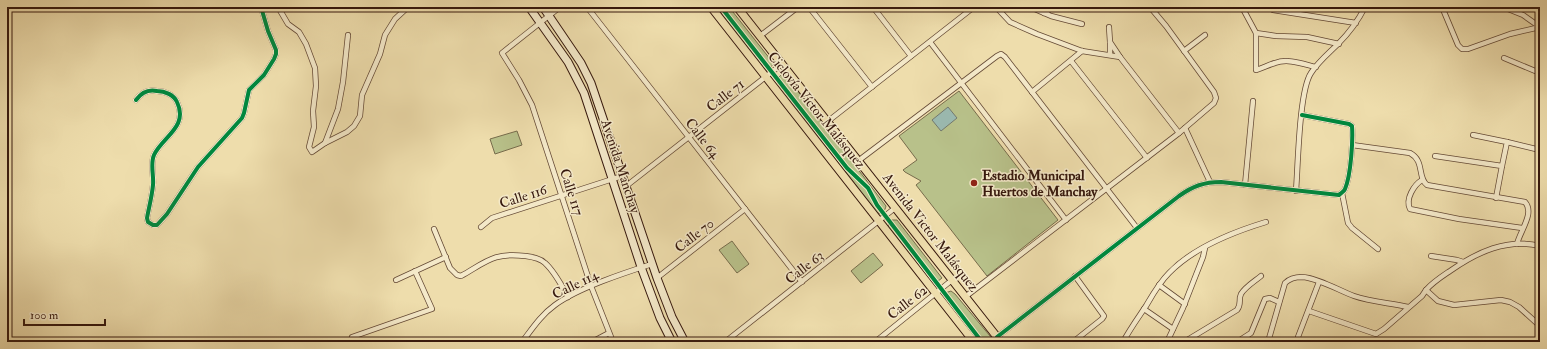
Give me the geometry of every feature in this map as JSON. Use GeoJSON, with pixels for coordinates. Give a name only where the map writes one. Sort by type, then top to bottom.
{"type":"FeatureCollection","features":[{"type":"Feature","properties":{"kind":"main road"},"geometry":{"type":"LineString","coordinates":[[712,7],[974,342]]}},
{"type":"Feature","properties":{"kind":"main road","name":"Avenida Victor Malásquez"},"geometry":{"type":"LineString","coordinates":[[737,7],[999,339]]}},
{"type":"Feature","properties":{"kind":"street"},"geometry":{"type":"LineString","coordinates":[[136,100],[144,92],[154,90],[161,91],[172,96],[176,100],[180,112],[178,123],[175,128],[153,156],[153,184],[147,218],[148,222],[153,226],[157,225],[167,214],[198,167],[242,118],[249,90],[264,75],[274,59],[276,50],[268,31],[261,7]]}},
{"type":"Feature","properties":{"kind":"street"},"geometry":{"type":"LineString","coordinates":[[278,7],[288,24],[299,32],[306,44],[315,68],[316,86],[313,111],[314,127],[309,147],[310,151],[314,151],[325,143],[347,132],[357,122],[360,116],[362,95],[380,54],[385,35],[395,19],[408,7]]}},
{"type":"Feature","properties":{"kind":"street","name":"Avenida Manchay"},"geometry":{"type":"LineString","coordinates":[[529,7],[568,62],[581,87],[641,267],[660,318],[672,342]]}},
{"type":"Feature","properties":{"kind":"street","name":"Avenida Manchay"},"geometry":{"type":"LineString","coordinates":[[543,7],[581,63],[589,78],[657,278],[672,317],[685,342]]}},
{"type":"Feature","properties":{"kind":"street"},"geometry":{"type":"LineString","coordinates":[[541,22],[560,7]]}},
{"type":"Feature","properties":{"kind":"street","name":"Calle 64"},"geometry":{"type":"LineString","coordinates":[[587,7],[802,282]]}},
{"type":"Feature","properties":{"kind":"street"},"geometry":{"type":"LineString","coordinates":[[760,36],[798,7]]}},
{"type":"Feature","properties":{"kind":"street"},"geometry":{"type":"LineString","coordinates":[[809,7],[872,86]]}},
{"type":"Feature","properties":{"kind":"street"},"geometry":{"type":"LineString","coordinates":[[873,7],[911,56]]}},
{"type":"Feature","properties":{"kind":"street"},"geometry":{"type":"LineString","coordinates":[[827,122],[974,7]]}},
{"type":"Feature","properties":{"kind":"street"},"geometry":{"type":"LineString","coordinates":[[996,7],[1010,22],[1082,52],[1120,57]]}},
{"type":"Feature","properties":{"kind":"street"},"geometry":{"type":"LineString","coordinates":[[1030,7],[1044,13],[1082,24]]}},
{"type":"Feature","properties":{"kind":"street"},"geometry":{"type":"LineString","coordinates":[[1044,13],[1054,7]]}},
{"type":"Feature","properties":{"kind":"street"},"geometry":{"type":"LineString","coordinates":[[965,297],[1179,134],[1211,107],[1216,98],[1214,92],[1150,7]]}},
{"type":"Feature","properties":{"kind":"street"},"geometry":{"type":"LineString","coordinates":[[1242,7],[1256,33],[1256,70],[1275,63],[1284,62],[1294,62],[1316,66]]}},
{"type":"Feature","properties":{"kind":"street"},"geometry":{"type":"LineString","coordinates":[[1296,191],[1302,115],[1307,80],[1316,66],[1339,44],[1356,23],[1365,7]]}},
{"type":"Feature","properties":{"kind":"street"},"geometry":{"type":"LineString","coordinates":[[1442,7],[1458,45],[1462,49],[1468,49],[1510,34],[1540,27]]}},
{"type":"Feature","properties":{"kind":"street"},"geometry":{"type":"LineString","coordinates":[[1503,7],[1523,15],[1540,27]]}},
{"type":"Feature","properties":{"kind":"street"},"geometry":{"type":"LineString","coordinates":[[1273,10],[1356,23]]}},
{"type":"Feature","properties":{"kind":"street","name":"Calle 117"},"geometry":{"type":"LineString","coordinates":[[541,22],[502,53],[530,101],[591,286],[613,342]]}},
{"type":"Feature","properties":{"kind":"street"},"geometry":{"type":"LineString","coordinates":[[1109,27],[1110,56]]}},
{"type":"Feature","properties":{"kind":"street"},"geometry":{"type":"LineString","coordinates":[[1256,33],[1276,36],[1306,37],[1339,44]]}},
{"type":"Feature","properties":{"kind":"street"},"geometry":{"type":"LineString","coordinates":[[325,143],[338,109],[343,82],[348,35]]}},
{"type":"Feature","properties":{"kind":"street"},"geometry":{"type":"LineString","coordinates":[[1184,51],[1205,36]]}},
{"type":"Feature","properties":{"kind":"street"},"geometry":{"type":"LineString","coordinates":[[930,42],[1066,220]]}},
{"type":"Feature","properties":{"kind":"street"},"geometry":{"type":"LineString","coordinates":[[1110,42],[1179,134]]}},
{"type":"Feature","properties":{"kind":"street"},"geometry":{"type":"LineString","coordinates":[[1032,92],[1082,52]]}},
{"type":"Feature","properties":{"kind":"street"},"geometry":{"type":"LineString","coordinates":[[858,161],[1001,54],[1137,228]]}},
{"type":"Feature","properties":{"kind":"street"},"geometry":{"type":"LineString","coordinates":[[1504,58],[1540,73]]}},
{"type":"Feature","properties":{"kind":"street"},"geometry":{"type":"LineString","coordinates":[[1071,61],[1147,158]]}},
{"type":"Feature","properties":{"kind":"street","name":"Calle 71"},"geometry":{"type":"LineString","coordinates":[[625,187],[782,64]]}},
{"type":"Feature","properties":{"kind":"street"},"geometry":{"type":"LineString","coordinates":[[1245,185],[1253,101]]}},
{"type":"Feature","properties":{"kind":"street"},"geometry":{"type":"LineString","coordinates":[[999,339],[1075,276],[1137,228],[1190,189],[1201,184],[1210,182],[1245,185],[1325,195],[1339,195],[1342,193],[1345,190],[1348,180],[1352,145],[1352,126],[1350,124],[1302,115]]}},
{"type":"Feature","properties":{"kind":"street"},"geometry":{"type":"LineString","coordinates":[[1185,128],[1210,182]]}},
{"type":"Feature","properties":{"kind":"street"},"geometry":{"type":"LineString","coordinates":[[1473,135],[1540,150]]}},
{"type":"Feature","properties":{"kind":"street"},"geometry":{"type":"LineString","coordinates":[[1496,198],[1507,142]]}},
{"type":"Feature","properties":{"kind":"street"},"geometry":{"type":"LineString","coordinates":[[1352,145],[1410,153],[1416,157],[1419,162],[1422,180],[1427,186],[1526,203],[1528,214],[1527,221],[1522,228],[1517,244]]}},
{"type":"Feature","properties":{"kind":"street"},"geometry":{"type":"LineString","coordinates":[[1435,156],[1502,166]]}},
{"type":"Feature","properties":{"kind":"street","name":"Calle 116"},"geometry":{"type":"LineString","coordinates":[[481,227],[492,218],[622,176]]}},
{"type":"Feature","properties":{"kind":"street"},"geometry":{"type":"LineString","coordinates":[[1422,180],[1417,183],[1412,190],[1409,205],[1410,209],[1472,221],[1522,228]]}},
{"type":"Feature","properties":{"kind":"street"},"geometry":{"type":"LineString","coordinates":[[1342,193],[1348,223],[1378,249]]}},
{"type":"Feature","properties":{"kind":"street","name":"Calle 63"},"geometry":{"type":"LineString","coordinates":[[725,342],[896,208]]}},
{"type":"Feature","properties":{"kind":"street","name":"Calle 70"},"geometry":{"type":"LineString","coordinates":[[657,278],[745,209]]}},
{"type":"Feature","properties":{"kind":"street"},"geometry":{"type":"LineString","coordinates":[[1123,342],[1159,285],[1177,265],[1205,248],[1242,230],[1266,222]]}},
{"type":"Feature","properties":{"kind":"street"},"geometry":{"type":"LineString","coordinates":[[434,229],[450,268],[457,275],[461,276],[488,260],[498,256],[511,254],[533,257],[546,264],[568,297]]}},
{"type":"Feature","properties":{"kind":"street"},"geometry":{"type":"LineString","coordinates":[[1309,311],[1376,334],[1384,329],[1422,296],[1434,281],[1463,262],[1496,247],[1517,244],[1540,246]]}},
{"type":"Feature","properties":{"kind":"street"},"geometry":{"type":"LineString","coordinates":[[1167,342],[1185,304],[1205,248]]}},
{"type":"Feature","properties":{"kind":"street"},"geometry":{"type":"LineString","coordinates":[[1431,256],[1463,262]]}},
{"type":"Feature","properties":{"kind":"street"},"geometry":{"type":"LineString","coordinates":[[396,280],[446,257]]}},
{"type":"Feature","properties":{"kind":"street","name":"Calle 114"},"geometry":{"type":"LineString","coordinates":[[522,342],[547,312],[568,297],[591,286],[652,264]]}},
{"type":"Feature","properties":{"kind":"street"},"geometry":{"type":"LineString","coordinates":[[352,337],[432,309],[415,271]]}},
{"type":"Feature","properties":{"kind":"street"},"geometry":{"type":"LineString","coordinates":[[1073,342],[1104,316],[1075,276]]}},
{"type":"Feature","properties":{"kind":"street"},"geometry":{"type":"LineString","coordinates":[[1184,342],[1237,310],[1240,306],[1240,297],[1242,292],[1262,276]]}},
{"type":"Feature","properties":{"kind":"street"},"geometry":{"type":"LineString","coordinates":[[1268,342],[1285,283],[1290,279],[1302,277],[1363,298],[1408,307]]}},
{"type":"Feature","properties":{"kind":"street","name":"Calle 62"},"geometry":{"type":"LineString","coordinates":[[875,342],[952,280]]}},
{"type":"Feature","properties":{"kind":"street"},"geometry":{"type":"LineString","coordinates":[[1298,337],[1319,282]]}},
{"type":"Feature","properties":{"kind":"street"},"geometry":{"type":"LineString","coordinates":[[1159,285],[1185,304]]}},
{"type":"Feature","properties":{"kind":"street"},"geometry":{"type":"LineString","coordinates":[[1426,290],[1438,301],[1454,305],[1501,300],[1510,302],[1540,326]]}},
{"type":"Feature","properties":{"kind":"street"},"geometry":{"type":"LineString","coordinates":[[1237,342],[1251,333],[1266,299],[1270,298],[1279,302]]}},
{"type":"Feature","properties":{"kind":"street"},"geometry":{"type":"LineString","coordinates":[[1144,310],[1173,329]]}},
{"type":"Feature","properties":{"kind":"street"},"geometry":{"type":"LineString","coordinates":[[592,342],[609,333]]}},
{"type":"Feature","properties":{"kind":"green space"},"geometry":{"type":"Polygon","coordinates":[[[716,7],[729,7],[774,64],[766,71],[716,7]]]}},
{"type":"Feature","properties":{"kind":"green space"},"geometry":{"type":"Polygon","coordinates":[[[781,75],[788,78],[886,206],[883,212],[877,213],[778,84],[777,79],[781,75]]]}},
{"type":"Feature","properties":{"kind":"green space","name":"Estadio Municipal Huertos de Manchay"},"geometry":{"type":"Polygon","coordinates":[[[959,91],[1058,220],[987,276],[916,185],[921,181],[903,170],[917,160],[899,136],[959,91]]]}},
{"type":"Feature","properties":{"kind":"green space"},"geometry":{"type":"Polygon","coordinates":[[[517,131],[522,145],[495,154],[490,139],[517,131]]]}},
{"type":"Feature","properties":{"kind":"green space"},"geometry":{"type":"Polygon","coordinates":[[[891,220],[897,220],[942,278],[933,285],[888,227],[891,220]]]}},
{"type":"Feature","properties":{"kind":"green space"},"geometry":{"type":"Polygon","coordinates":[[[732,241],[749,264],[737,273],[719,250],[732,241]]]}},
{"type":"Feature","properties":{"kind":"green space"},"geometry":{"type":"Polygon","coordinates":[[[873,253],[883,265],[861,283],[851,271],[873,253]]]}},
{"type":"Feature","properties":{"kind":"green space"},"geometry":{"type":"Polygon","coordinates":[[[951,291],[995,342],[979,342],[944,300],[943,297],[945,293],[951,291]]]}},
{"type":"Feature","properties":{"kind":"water"},"geometry":{"type":"Polygon","coordinates":[[[948,107],[957,118],[941,131],[932,120],[948,107]]]}},
{"type":"Feature","properties":{"kind":"cycle path"},"geometry":{"type":"LineString","coordinates":[[136,100],[140,95],[148,91],[163,92],[174,97],[180,111],[180,118],[177,125],[158,149],[153,158],[153,185],[147,218],[148,222],[153,225],[157,225],[167,214],[198,167],[242,118],[249,90],[264,75],[274,59],[276,50],[268,31],[261,7]]}},
{"type":"Feature","properties":{"kind":"cycle path","name":"Ciclovía Víctor Malásquez"},"geometry":{"type":"LineString","coordinates":[[721,7],[847,168],[868,188],[877,205],[982,342]]}},
{"type":"Feature","properties":{"kind":"cycle path"},"geometry":{"type":"LineString","coordinates":[[997,337],[1179,196],[1194,187],[1209,183],[1221,182],[1339,195],[1345,190],[1349,175],[1352,148],[1352,126],[1349,124],[1302,115]]}},
{"type":"Feature","properties":{"kind":"place","name":"Estadio Municipal Huertos de Manchay"},"geometry":{"type":"Point","coordinates":[974,183]}}]}
